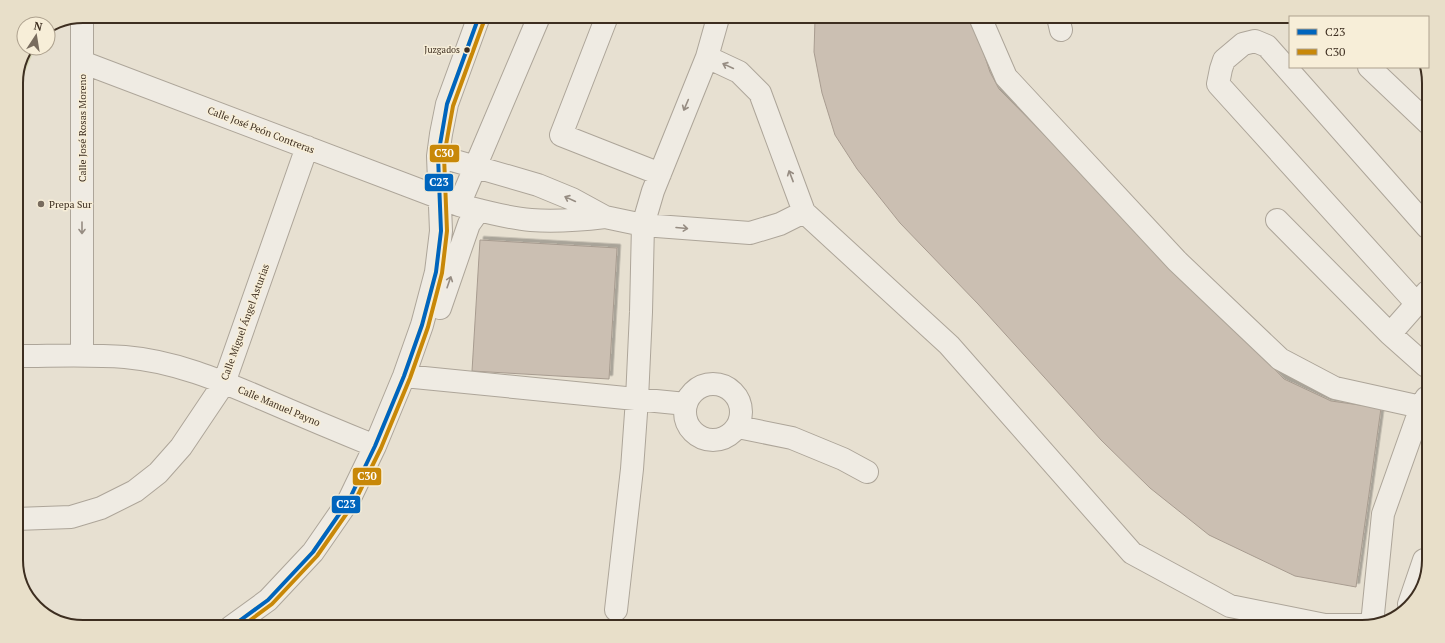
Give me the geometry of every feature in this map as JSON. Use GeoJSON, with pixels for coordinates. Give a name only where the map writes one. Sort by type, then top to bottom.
{"type":"FeatureCollection","features":[{"type":"Feature","properties":{"kind":"street","name":"Calle José Rosas Moreno"},"geometry":{"type":"LineString","coordinates":[[82,23],[82,355]]}},
{"type":"Feature","properties":{"kind":"street"},"geometry":{"type":"LineString","coordinates":[[413,352],[432,331],[469,224],[438,156],[447,104],[477,23]]}},
{"type":"Feature","properties":{"kind":"street"},"geometry":{"type":"LineString","coordinates":[[241,620],[268,600],[313,552],[349,500],[375,446],[413,352],[436,272],[441,231],[459,204],[536,23]]}},
{"type":"Feature","properties":{"kind":"street"},"geometry":{"type":"LineString","coordinates":[[604,23],[561,135],[660,174]]}},
{"type":"Feature","properties":{"kind":"street"},"geometry":{"type":"LineString","coordinates":[[616,610],[631,477],[637,399],[643,225],[660,174],[707,56],[717,23]]}},
{"type":"Feature","properties":{"kind":"street"},"geometry":{"type":"LineString","coordinates":[[982,23],[1006,77],[1177,261],[1280,359],[1334,388],[1422,405]]}},
{"type":"Feature","properties":{"kind":"street"},"geometry":{"type":"LineString","coordinates":[[1390,334],[1422,298],[1218,84],[1220,69],[1224,60],[1242,44],[1255,41],[1267,46],[1422,221]]}},
{"type":"Feature","properties":{"kind":"street"},"geometry":{"type":"LineString","coordinates":[[707,56],[739,72],[760,93],[804,212],[949,345],[1132,553],[1230,606],[1304,620]]}},
{"type":"Feature","properties":{"kind":"street","name":"Calle José Peón Contreras"},"geometry":{"type":"LineString","coordinates":[[82,62],[459,204],[494,214],[531,220],[568,221],[604,217]]}},
{"type":"Feature","properties":{"kind":"street"},"geometry":{"type":"LineString","coordinates":[[1370,68],[1422,117]]}},
{"type":"Feature","properties":{"kind":"street","name":"Calle Miguel Ángel Asturias"},"geometry":{"type":"LineString","coordinates":[[23,519],[71,517],[102,508],[135,491],[158,473],[181,447],[224,383],[307,147]]}},
{"type":"Feature","properties":{"kind":"street"},"geometry":{"type":"LineString","coordinates":[[438,156],[538,185],[572,199],[604,217],[643,225],[750,233],[780,224],[804,212]]}},
{"type":"Feature","properties":{"kind":"street"},"geometry":{"type":"LineString","coordinates":[[1277,220],[1390,334],[1422,362]]}},
{"type":"Feature","properties":{"kind":"street","name":"Calle Manuel Payno"},"geometry":{"type":"LineString","coordinates":[[23,356],[82,355],[126,357],[165,363],[194,371],[375,446]]}},
{"type":"Feature","properties":{"kind":"street"},"geometry":{"type":"LineString","coordinates":[[404,376],[686,404]]}},
{"type":"Feature","properties":{"kind":"street"},"geometry":{"type":"LineString","coordinates":[[709,384],[720,385],[729,389],[736,396],[740,406],[741,416],[738,426],[732,433],[724,438],[716,440],[698,436],[691,430],[687,422],[685,413],[686,404],[691,395],[699,388],[709,384]]}},
{"type":"Feature","properties":{"kind":"street"},"geometry":{"type":"LineString","coordinates":[[1371,619],[1383,514],[1422,410]]}},
{"type":"Feature","properties":{"kind":"street"},"geometry":{"type":"LineString","coordinates":[[738,426],[792,438],[837,456],[867,472]]}},
{"type":"Feature","properties":{"kind":"street"},"geometry":{"type":"LineString","coordinates":[[1414,591],[1421,568]]}},
{"type":"Feature","properties":{"kind":"green space"},"geometry":{"type":"Polygon","coordinates":[[[30,56],[32,56],[24,76],[25,67],[30,56]]]}},
{"type":"Feature","properties":{"kind":"building"},"geometry":{"type":"Polygon","coordinates":[[[815,23],[978,23],[980,42],[990,72],[999,89],[1213,305],[1284,379],[1331,401],[1381,408],[1356,587],[1295,576],[1209,535],[1150,488],[1101,440],[978,304],[900,223],[857,169],[835,135],[822,93],[814,52],[815,23]]]}},
{"type":"Feature","properties":{"kind":"building"},"geometry":{"type":"Polygon","coordinates":[[[480,240],[617,248],[609,379],[472,371],[480,240]]]}},
{"type":"Feature","properties":{"kind":"transit line","name":"C23"},"geometry":{"type":"LineString","coordinates":[[241,620],[268,600],[313,552],[349,500],[375,446],[404,376],[422,325],[436,272],[441,231],[438,156],[447,104],[477,23]]}},
{"type":"Feature","properties":{"kind":"transit line","name":"C30"},"geometry":{"type":"LineString","coordinates":[[250,620],[272,604],[317,556],[354,503],[381,448],[410,378],[428,327],[442,273],[447,231],[444,156],[453,106],[483,23]]}},
{"type":"Feature","properties":{"kind":"place","name":"Juzgados"},"geometry":{"type":"Point","coordinates":[467,50]}},
{"type":"Feature","properties":{"kind":"place","name":"Prepa Sur"},"geometry":{"type":"Point","coordinates":[41,204]}}]}
